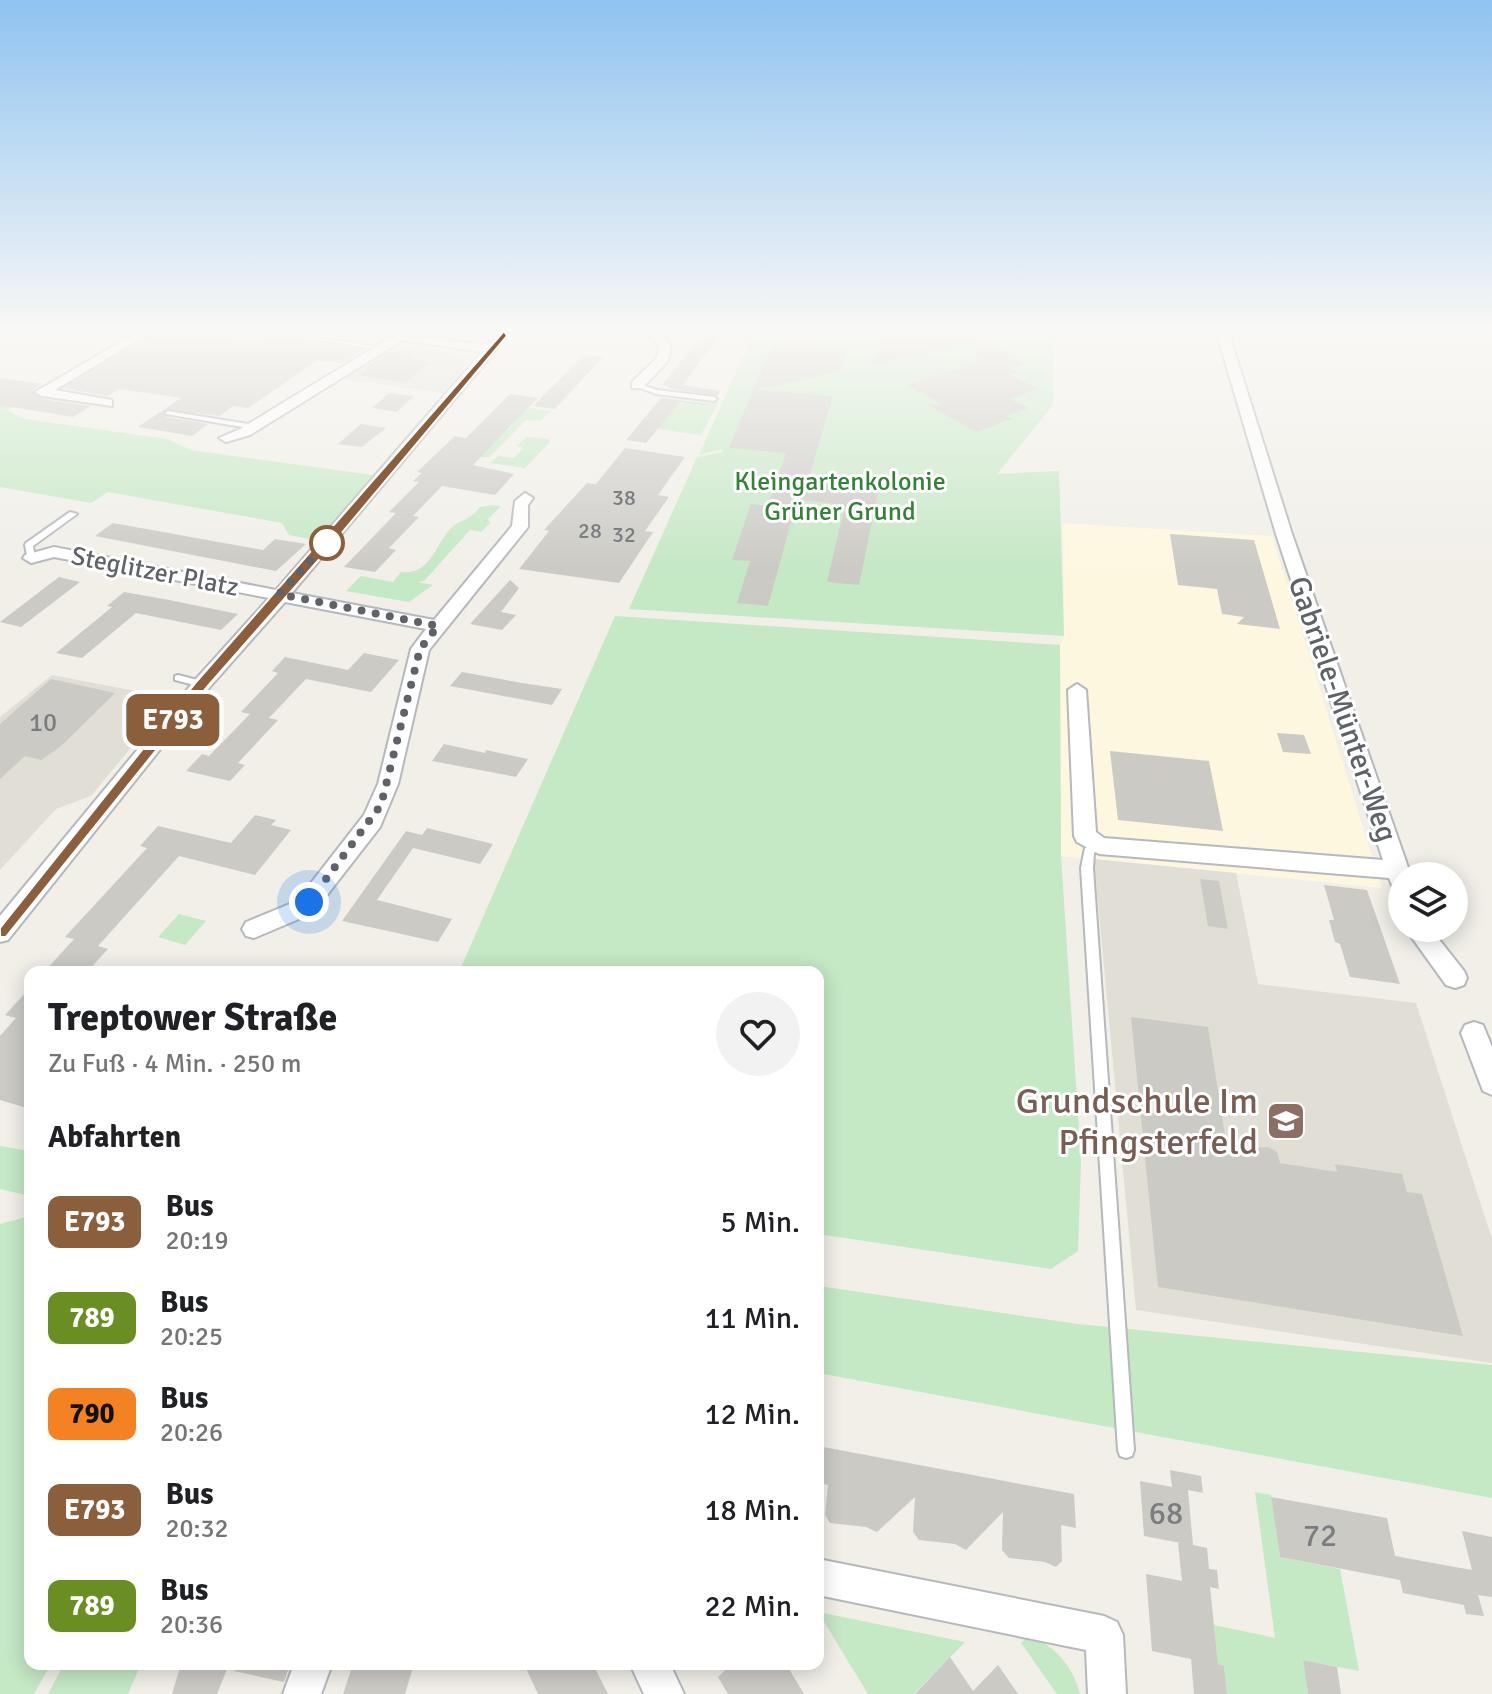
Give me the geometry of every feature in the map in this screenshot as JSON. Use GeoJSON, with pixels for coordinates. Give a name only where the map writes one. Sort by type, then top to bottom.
{"type":"FeatureCollection","features":[{"type":"Feature","properties":{"kind":"street"},"geometry":{"type":"LineString","coordinates":[[226,438],[254,427],[276,413]]}},
{"type":"Feature","properties":{"kind":"street"},"geometry":{"type":"LineString","coordinates":[[0,933],[202,684],[436,413]]}},
{"type":"Feature","properties":{"kind":"street","name":"Gabriele-Münter-Weg"},"geometry":{"type":"LineString","coordinates":[[1247,413],[1284,534],[1395,862]]}},
{"type":"Feature","properties":{"kind":"street"},"geometry":{"type":"LineString","coordinates":[[254,929],[305,907],[372,821],[388,784],[420,649],[520,527],[520,504],[525,498]]}},
{"type":"Feature","properties":{"kind":"street","name":"Steglitzer Platz"},"geometry":{"type":"LineString","coordinates":[[31,558],[54,552],[438,626]]}},
{"type":"Feature","properties":{"kind":"street"},"geometry":{"type":"LineString","coordinates":[[1077,690],[1085,836],[1099,846],[1388,876]]}},
{"type":"Feature","properties":{"kind":"street"},"geometry":{"type":"LineString","coordinates":[[1428,942],[1455,978]]}},
{"type":"Feature","properties":{"kind":"street"},"geometry":{"type":"LineString","coordinates":[[1474,1033],[1492,1083]]}},
{"type":"Feature","properties":{"kind":"street"},"geometry":{"type":"LineString","coordinates":[[824,1578],[1104,1635],[1107,1694]]}},
{"type":"Feature","properties":{"kind":"street"},"geometry":{"type":"LineString","coordinates":[[302,1694],[311,1670]]}},
{"type":"Feature","properties":{"kind":"street"},"geometry":{"type":"LineString","coordinates":[[652,1670],[665,1694]]}},
{"type":"Feature","properties":{"kind":"lane"},"geometry":{"type":"LineString","coordinates":[[168,413],[254,427]]}},
{"type":"Feature","properties":{"kind":"lane"},"geometry":{"type":"LineString","coordinates":[[31,558],[29,545],[73,514]]}},
{"type":"Feature","properties":{"kind":"lane"},"geometry":{"type":"LineString","coordinates":[[178,678],[202,684]]}},
{"type":"Feature","properties":{"kind":"lane"},"geometry":{"type":"LineString","coordinates":[[1099,846],[1089,851],[1087,868],[1126,1450]]}},
{"type":"Feature","properties":{"kind":"shaded area"},"geometry":{"type":"Polygon","coordinates":[[[1063,523],[1272,536],[1382,888],[1061,856],[1063,523]]]}},
{"type":"Feature","properties":{"kind":"shaded area"},"geometry":{"type":"Polygon","coordinates":[[[52,675],[172,698],[91,796],[56,809],[0,870],[0,717],[52,675]]]}},
{"type":"Feature","properties":{"kind":"shaded area","name":"Grundschule Im Pfingsterfeld"},"geometry":{"type":"Polygon","coordinates":[[[1094,859],[1236,873],[1258,984],[1416,1003],[1492,1239],[1492,1363],[1136,1310],[1094,859]]]}},
{"type":"Feature","properties":{"kind":"green space"},"geometry":{"type":"Polygon","coordinates":[[[0,413],[167,439],[191,450],[373,475],[316,540],[289,535],[282,523],[108,492],[91,503],[0,487],[0,413]]]}},
{"type":"Feature","properties":{"kind":"green space"},"geometry":{"type":"Polygon","coordinates":[[[520,413],[549,413],[540,421],[526,420],[490,457],[451,458],[494,440],[520,413]]]}},
{"type":"Feature","properties":{"kind":"green space"},"geometry":{"type":"Polygon","coordinates":[[[671,413],[713,413],[701,435],[657,429],[671,413]]]}},
{"type":"Feature","properties":{"kind":"green space","name":"Kleingartenkolonie Grüner Grund"},"geometry":{"type":"Polygon","coordinates":[[[718,413],[1046,413],[997,474],[1059,471],[1064,636],[629,609],[697,457],[722,452],[722,449],[699,455],[718,413]]]}},
{"type":"Feature","properties":{"kind":"green space"},"geometry":{"type":"Polygon","coordinates":[[[527,437],[548,439],[550,442],[525,468],[490,463],[498,456],[514,458],[523,448],[517,446],[527,437]]]}},
{"type":"Feature","properties":{"kind":"green space"},"geometry":{"type":"Polygon","coordinates":[[[501,506],[488,519],[490,523],[481,532],[470,530],[424,581],[418,582],[433,585],[409,602],[346,591],[361,576],[393,582],[401,572],[419,569],[430,559],[450,529],[480,507],[501,506]]]}},
{"type":"Feature","properties":{"kind":"green space"},"geometry":{"type":"Polygon","coordinates":[[[615,616],[1060,645],[1061,856],[1081,1161],[1078,1251],[1051,1269],[824,1235],[824,966],[462,966],[615,616]]]}},
{"type":"Feature","properties":{"kind":"green space"},"geometry":{"type":"Polygon","coordinates":[[[179,914],[206,921],[185,945],[158,937],[179,914]]]}},
{"type":"Feature","properties":{"kind":"green space"},"geometry":{"type":"Polygon","coordinates":[[[0,1146],[24,1150],[24,1195],[0,1189],[0,1146]]]}},
{"type":"Feature","properties":{"kind":"green space"},"geometry":{"type":"Polygon","coordinates":[[[24,1218],[24,1670],[48,1670],[34,1694],[0,1694],[0,1224],[24,1218]]]}},
{"type":"Feature","properties":{"kind":"green space"},"geometry":{"type":"Polygon","coordinates":[[[824,1287],[1078,1324],[1492,1365],[1492,1498],[824,1374],[824,1287]]]}},
{"type":"Feature","properties":{"kind":"green space"},"geometry":{"type":"Polygon","coordinates":[[[1255,1492],[1271,1495],[1280,1557],[1340,1569],[1359,1671],[1303,1660],[1308,1694],[1227,1694],[1224,1666],[1218,1664],[1214,1625],[1275,1638],[1255,1492]]]}},
{"type":"Feature","properties":{"kind":"green space"},"geometry":{"type":"Polygon","coordinates":[[[824,1613],[965,1642],[914,1694],[868,1694],[824,1622],[824,1613]]]}},
{"type":"Feature","properties":{"kind":"green space"},"geometry":{"type":"Polygon","coordinates":[[[1029,1635],[1062,1658],[1080,1694],[1057,1694],[1021,1643],[1029,1635]]]}},
{"type":"Feature","properties":{"kind":"green space"},"geometry":{"type":"Polygon","coordinates":[[[61,1670],[138,1670],[128,1694],[48,1694],[61,1670]]]}},
{"type":"Feature","properties":{"kind":"building"},"geometry":{"type":"Polygon","coordinates":[[[49,413],[79,413],[73,417],[49,413]]]}},
{"type":"Feature","properties":{"kind":"building"},"geometry":{"type":"Polygon","coordinates":[[[159,413],[208,424],[192,436],[138,427],[159,413]]]}},
{"type":"Feature","properties":{"kind":"building"},"geometry":{"type":"Polygon","coordinates":[[[491,413],[523,413],[473,465],[514,474],[495,495],[442,486],[413,516],[419,517],[389,548],[396,550],[375,572],[344,567],[396,513],[389,512],[419,482],[413,481],[422,473],[417,472],[455,436],[466,438],[491,413]]]}},
{"type":"Feature","properties":{"kind":"building"},"geometry":{"type":"Polygon","coordinates":[[[648,413],[671,413],[646,443],[626,440],[648,413]]]}},
{"type":"Feature","properties":{"kind":"building"},"geometry":{"type":"Polygon","coordinates":[[[744,413],[828,413],[809,477],[880,483],[859,585],[827,582],[845,505],[801,500],[798,509],[795,508],[768,606],[737,603],[750,561],[732,560],[751,504],[768,506],[786,453],[729,448],[744,413]]]}},
{"type":"Feature","properties":{"kind":"building"},"geometry":{"type":"Polygon","coordinates":[[[942,413],[1014,413],[1006,416],[1012,419],[976,432],[942,413]]]}},
{"type":"Feature","properties":{"kind":"building"},"geometry":{"type":"Polygon","coordinates":[[[361,424],[386,428],[362,447],[338,444],[361,424]]]}},
{"type":"Feature","properties":{"kind":"building"},"geometry":{"type":"Polygon","coordinates":[[[625,448],[685,457],[658,495],[669,497],[645,531],[653,532],[619,583],[519,569],[549,531],[544,530],[587,483],[596,484],[625,448]]]}},
{"type":"Feature","properties":{"kind":"building"},"geometry":{"type":"Polygon","coordinates":[[[113,523],[263,550],[275,539],[306,544],[276,571],[95,536],[113,523]]]}},
{"type":"Feature","properties":{"kind":"building"},"geometry":{"type":"Polygon","coordinates":[[[1170,534],[1254,540],[1280,629],[1237,624],[1244,617],[1222,614],[1217,589],[1178,585],[1170,534]]]}},
{"type":"Feature","properties":{"kind":"building"},"geometry":{"type":"Polygon","coordinates":[[[59,577],[80,582],[21,627],[0,622],[59,577]]]}},
{"type":"Feature","properties":{"kind":"building"},"geometry":{"type":"Polygon","coordinates":[[[510,580],[519,588],[501,612],[516,615],[502,630],[470,624],[510,580]]]}},
{"type":"Feature","properties":{"kind":"building"},"geometry":{"type":"Polygon","coordinates":[[[124,592],[238,614],[221,630],[136,613],[82,658],[56,653],[112,607],[107,606],[124,592]]]}},
{"type":"Feature","properties":{"kind":"building"},"geometry":{"type":"Polygon","coordinates":[[[364,653],[399,660],[371,692],[306,679],[269,718],[278,720],[238,763],[245,765],[230,781],[186,771],[202,754],[209,756],[250,714],[241,712],[278,673],[272,671],[285,657],[348,670],[364,653]]]}},
{"type":"Feature","properties":{"kind":"building"},"geometry":{"type":"Polygon","coordinates":[[[462,672],[562,689],[552,705],[450,686],[462,672]]]}},
{"type":"Feature","properties":{"kind":"building"},"geometry":{"type":"Polygon","coordinates":[[[51,679],[115,693],[60,747],[41,760],[25,756],[0,779],[0,724],[51,679]]]}},
{"type":"Feature","properties":{"kind":"building"},"geometry":{"type":"Polygon","coordinates":[[[1277,733],[1304,735],[1311,754],[1283,752],[1277,733]]]}},
{"type":"Feature","properties":{"kind":"building"},"geometry":{"type":"Polygon","coordinates":[[[444,744],[528,759],[516,777],[432,761],[444,744]]]}},
{"type":"Feature","properties":{"kind":"building"},"geometry":{"type":"Polygon","coordinates":[[[1110,751],[1209,761],[1223,831],[1118,820],[1110,751]]]}},
{"type":"Feature","properties":{"kind":"building"},"geometry":{"type":"Polygon","coordinates":[[[255,815],[276,820],[271,825],[291,830],[255,875],[179,856],[98,946],[108,949],[92,966],[49,966],[74,939],[65,937],[147,848],[140,846],[158,826],[231,843],[255,815]]]}},
{"type":"Feature","properties":{"kind":"building"},"geometry":{"type":"Polygon","coordinates":[[[427,828],[493,844],[480,864],[413,848],[377,900],[452,919],[438,942],[342,921],[406,831],[422,835],[427,828]]]}},
{"type":"Feature","properties":{"kind":"building"},"geometry":{"type":"Polygon","coordinates":[[[1200,879],[1219,881],[1228,929],[1208,926],[1200,879]]]}},
{"type":"Feature","properties":{"kind":"building"},"geometry":{"type":"Polygon","coordinates":[[[1324,885],[1367,890],[1400,984],[1350,977],[1340,944],[1335,942],[1329,920],[1334,920],[1324,885]]]}},
{"type":"Feature","properties":{"kind":"building"},"geometry":{"type":"Polygon","coordinates":[[[24,994],[24,1107],[0,1100],[0,1036],[16,1018],[5,1015],[24,994]]]}},
{"type":"Feature","properties":{"kind":"building"},"geometry":{"type":"Polygon","coordinates":[[[1131,1017],[1208,1027],[1227,1148],[1269,1147],[1277,1152],[1280,1163],[1337,1172],[1335,1164],[1402,1174],[1407,1192],[1422,1194],[1463,1336],[1158,1287],[1131,1017]]]}},
{"type":"Feature","properties":{"kind":"building"},"geometry":{"type":"Polygon","coordinates":[[[824,1447],[1074,1494],[1076,1528],[1061,1525],[1062,1561],[1056,1567],[1045,1562],[1009,1558],[1002,1550],[1003,1512],[966,1550],[955,1544],[919,1540],[913,1532],[915,1497],[877,1532],[866,1527],[830,1523],[825,1515],[828,1485],[824,1484],[824,1447]]]}},
{"type":"Feature","properties":{"kind":"building"},"geometry":{"type":"Polygon","coordinates":[[[1170,1470],[1201,1476],[1203,1493],[1188,1490],[1193,1545],[1207,1548],[1209,1569],[1217,1570],[1219,1589],[1210,1587],[1218,1664],[1224,1666],[1227,1694],[1194,1694],[1191,1659],[1152,1651],[1146,1574],[1182,1581],[1178,1543],[1181,1543],[1144,1536],[1140,1481],[1172,1487],[1170,1470]]]}},
{"type":"Feature","properties":{"kind":"building"},"geometry":{"type":"Polygon","coordinates":[[[1271,1497],[1387,1518],[1395,1556],[1422,1561],[1472,1570],[1462,1531],[1492,1537],[1492,1597],[1478,1595],[1484,1616],[1466,1614],[1464,1605],[1403,1593],[1400,1580],[1280,1557],[1271,1497]]]}},
{"type":"Feature","properties":{"kind":"building"},"geometry":{"type":"Polygon","coordinates":[[[950,1657],[973,1691],[998,1665],[1018,1694],[915,1694],[950,1657]]]}},
{"type":"Feature","properties":{"kind":"building"},"geometry":{"type":"Polygon","coordinates":[[[1303,1660],[1337,1667],[1341,1694],[1308,1694],[1303,1660]]]}},
{"type":"Feature","properties":{"kind":"building"},"geometry":{"type":"Polygon","coordinates":[[[179,1670],[227,1670],[217,1694],[172,1694],[179,1670]]]}},
{"type":"Feature","properties":{"kind":"building"},"geometry":{"type":"Polygon","coordinates":[[[234,1670],[288,1670],[284,1682],[234,1670]]]}},
{"type":"Feature","properties":{"kind":"building"},"geometry":{"type":"Polygon","coordinates":[[[351,1670],[412,1670],[405,1694],[343,1694],[351,1670]]]}},
{"type":"Feature","properties":{"kind":"building"},"geometry":{"type":"Polygon","coordinates":[[[527,1670],[596,1670],[608,1694],[538,1694],[527,1670]]]}},
{"type":"Feature","properties":{"kind":"building"},"geometry":{"type":"Polygon","coordinates":[[[726,1670],[790,1670],[804,1694],[728,1694],[718,1677],[726,1670]]]}},
{"type":"Feature","properties":{"kind":"bus line","name":"E793"},"geometry":{"type":"LineString","coordinates":[[0,932],[202,684],[437,413]]}},
{"type":"Feature","properties":{"kind":"place","name":"Grundschule Im Pfingsterfeld"},"geometry":{"type":"Point","coordinates":[1286,1121]}},
{"type":"Feature","properties":{"kind":"route"},"geometry":{"type":"LineString","coordinates":[[309,902],[381,805],[420,649],[438,626],[279,594],[327,543]]}}]}
